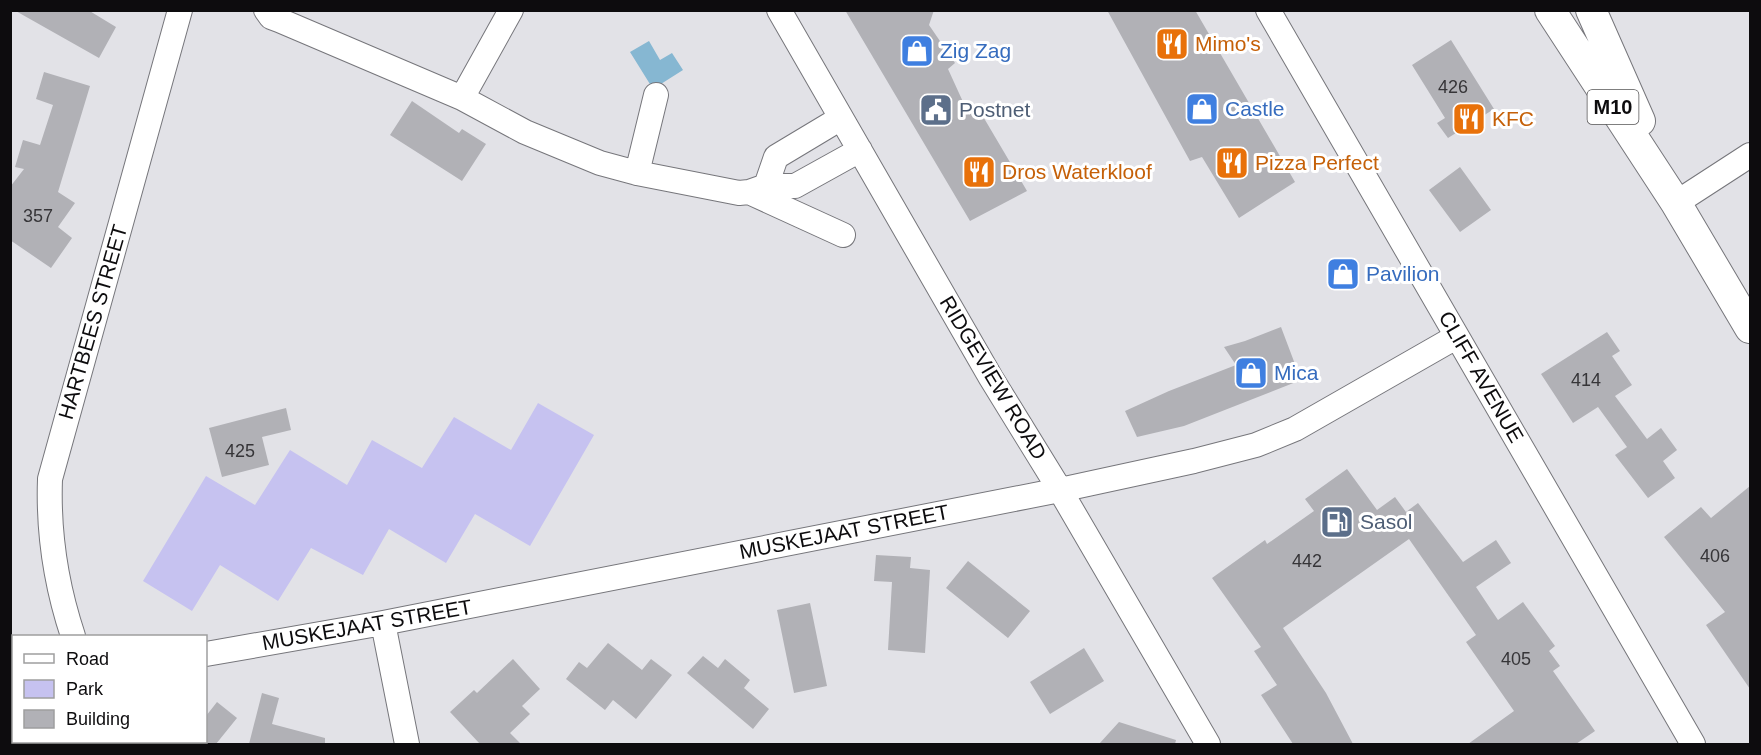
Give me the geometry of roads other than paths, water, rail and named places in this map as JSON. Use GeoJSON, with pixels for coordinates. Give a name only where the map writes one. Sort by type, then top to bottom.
{"type":"FeatureCollection","features":[{"type":"Feature","properties":{"kind":"main road","name":"M10"},"geometry":{"type":"LineString","coordinates":[[1550,10],[1676,203],[1750,328]]}},
{"type":"Feature","properties":{"kind":"main road","name":"M10"},"geometry":{"type":"LineString","coordinates":[[1591,10],[1676,203]]}},
{"type":"Feature","properties":{"kind":"street","name":"HARTBEES STREET"},"geometry":{"type":"LineString","coordinates":[[73,635],[61,598],[51,537],[50,479],[180,10]]}},
{"type":"Feature","properties":{"kind":"street"},"geometry":{"type":"LineString","coordinates":[[266,10],[271,17],[462,98],[564,150],[637,173],[740,193],[795,186],[860,150]]}},
{"type":"Feature","properties":{"kind":"street"},"geometry":{"type":"LineString","coordinates":[[462,98],[511,10]]}},
{"type":"Feature","properties":{"kind":"street","name":"RIDGEVIEW ROAD"},"geometry":{"type":"LineString","coordinates":[[779,10],[991,378],[1060,490],[1208,744]]}},
{"type":"Feature","properties":{"kind":"street","name":"CLIFF AVENUE"},"geometry":{"type":"LineString","coordinates":[[1268,10],[1693,744]]}},
{"type":"Feature","properties":{"kind":"street"},"geometry":{"type":"LineString","coordinates":[[637,173],[656,95]]}},
{"type":"Feature","properties":{"kind":"street"},"geometry":{"type":"LineString","coordinates":[[758,189],[776,157],[841,118]]}},
{"type":"Feature","properties":{"kind":"street"},"geometry":{"type":"LineString","coordinates":[[1676,203],[1750,155]]}},
{"type":"Feature","properties":{"kind":"street"},"geometry":{"type":"LineString","coordinates":[[758,189],[843,236]]}},
{"type":"Feature","properties":{"kind":"street","name":"MUSKEJAAT STREET"},"geometry":{"type":"LineString","coordinates":[[207,654],[383,623],[1060,490],[1194,461],[1257,445],[1295,429],[1456,337]]}},
{"type":"Feature","properties":{"kind":"street"},"geometry":{"type":"LineString","coordinates":[[383,623],[407,744]]}},
{"type":"Feature","properties":{"kind":"water"},"geometry":{"type":"Polygon","coordinates":[[[649,41],[660,60],[672,53],[683,70],[653,89],[630,52],[649,41]]]}},
{"type":"Feature","properties":{"kind":"place","name":"Mimo's"},"geometry":{"type":"Point","coordinates":[1172,44]}},
{"type":"Feature","properties":{"kind":"place","name":"Zig Zag"},"geometry":{"type":"Point","coordinates":[917,51]}},
{"type":"Feature","properties":{"kind":"place","name":"Castle"},"geometry":{"type":"Point","coordinates":[1202,109]}},
{"type":"Feature","properties":{"kind":"place","name":"Postnet"},"geometry":{"type":"Point","coordinates":[936,110]}},
{"type":"Feature","properties":{"kind":"place","name":"KFC"},"geometry":{"type":"Point","coordinates":[1469,119]}},
{"type":"Feature","properties":{"kind":"place","name":"Pizza Perfect"},"geometry":{"type":"Point","coordinates":[1232,163]}},
{"type":"Feature","properties":{"kind":"place","name":"Dros Waterkloof"},"geometry":{"type":"Point","coordinates":[979,172]}},
{"type":"Feature","properties":{"kind":"place","name":"Pavilion"},"geometry":{"type":"Point","coordinates":[1343,274]}},
{"type":"Feature","properties":{"kind":"place","name":"Mica"},"geometry":{"type":"Point","coordinates":[1251,373]}},
{"type":"Feature","properties":{"kind":"place","name":"Sasol"},"geometry":{"type":"Point","coordinates":[1337,522]}}]}
